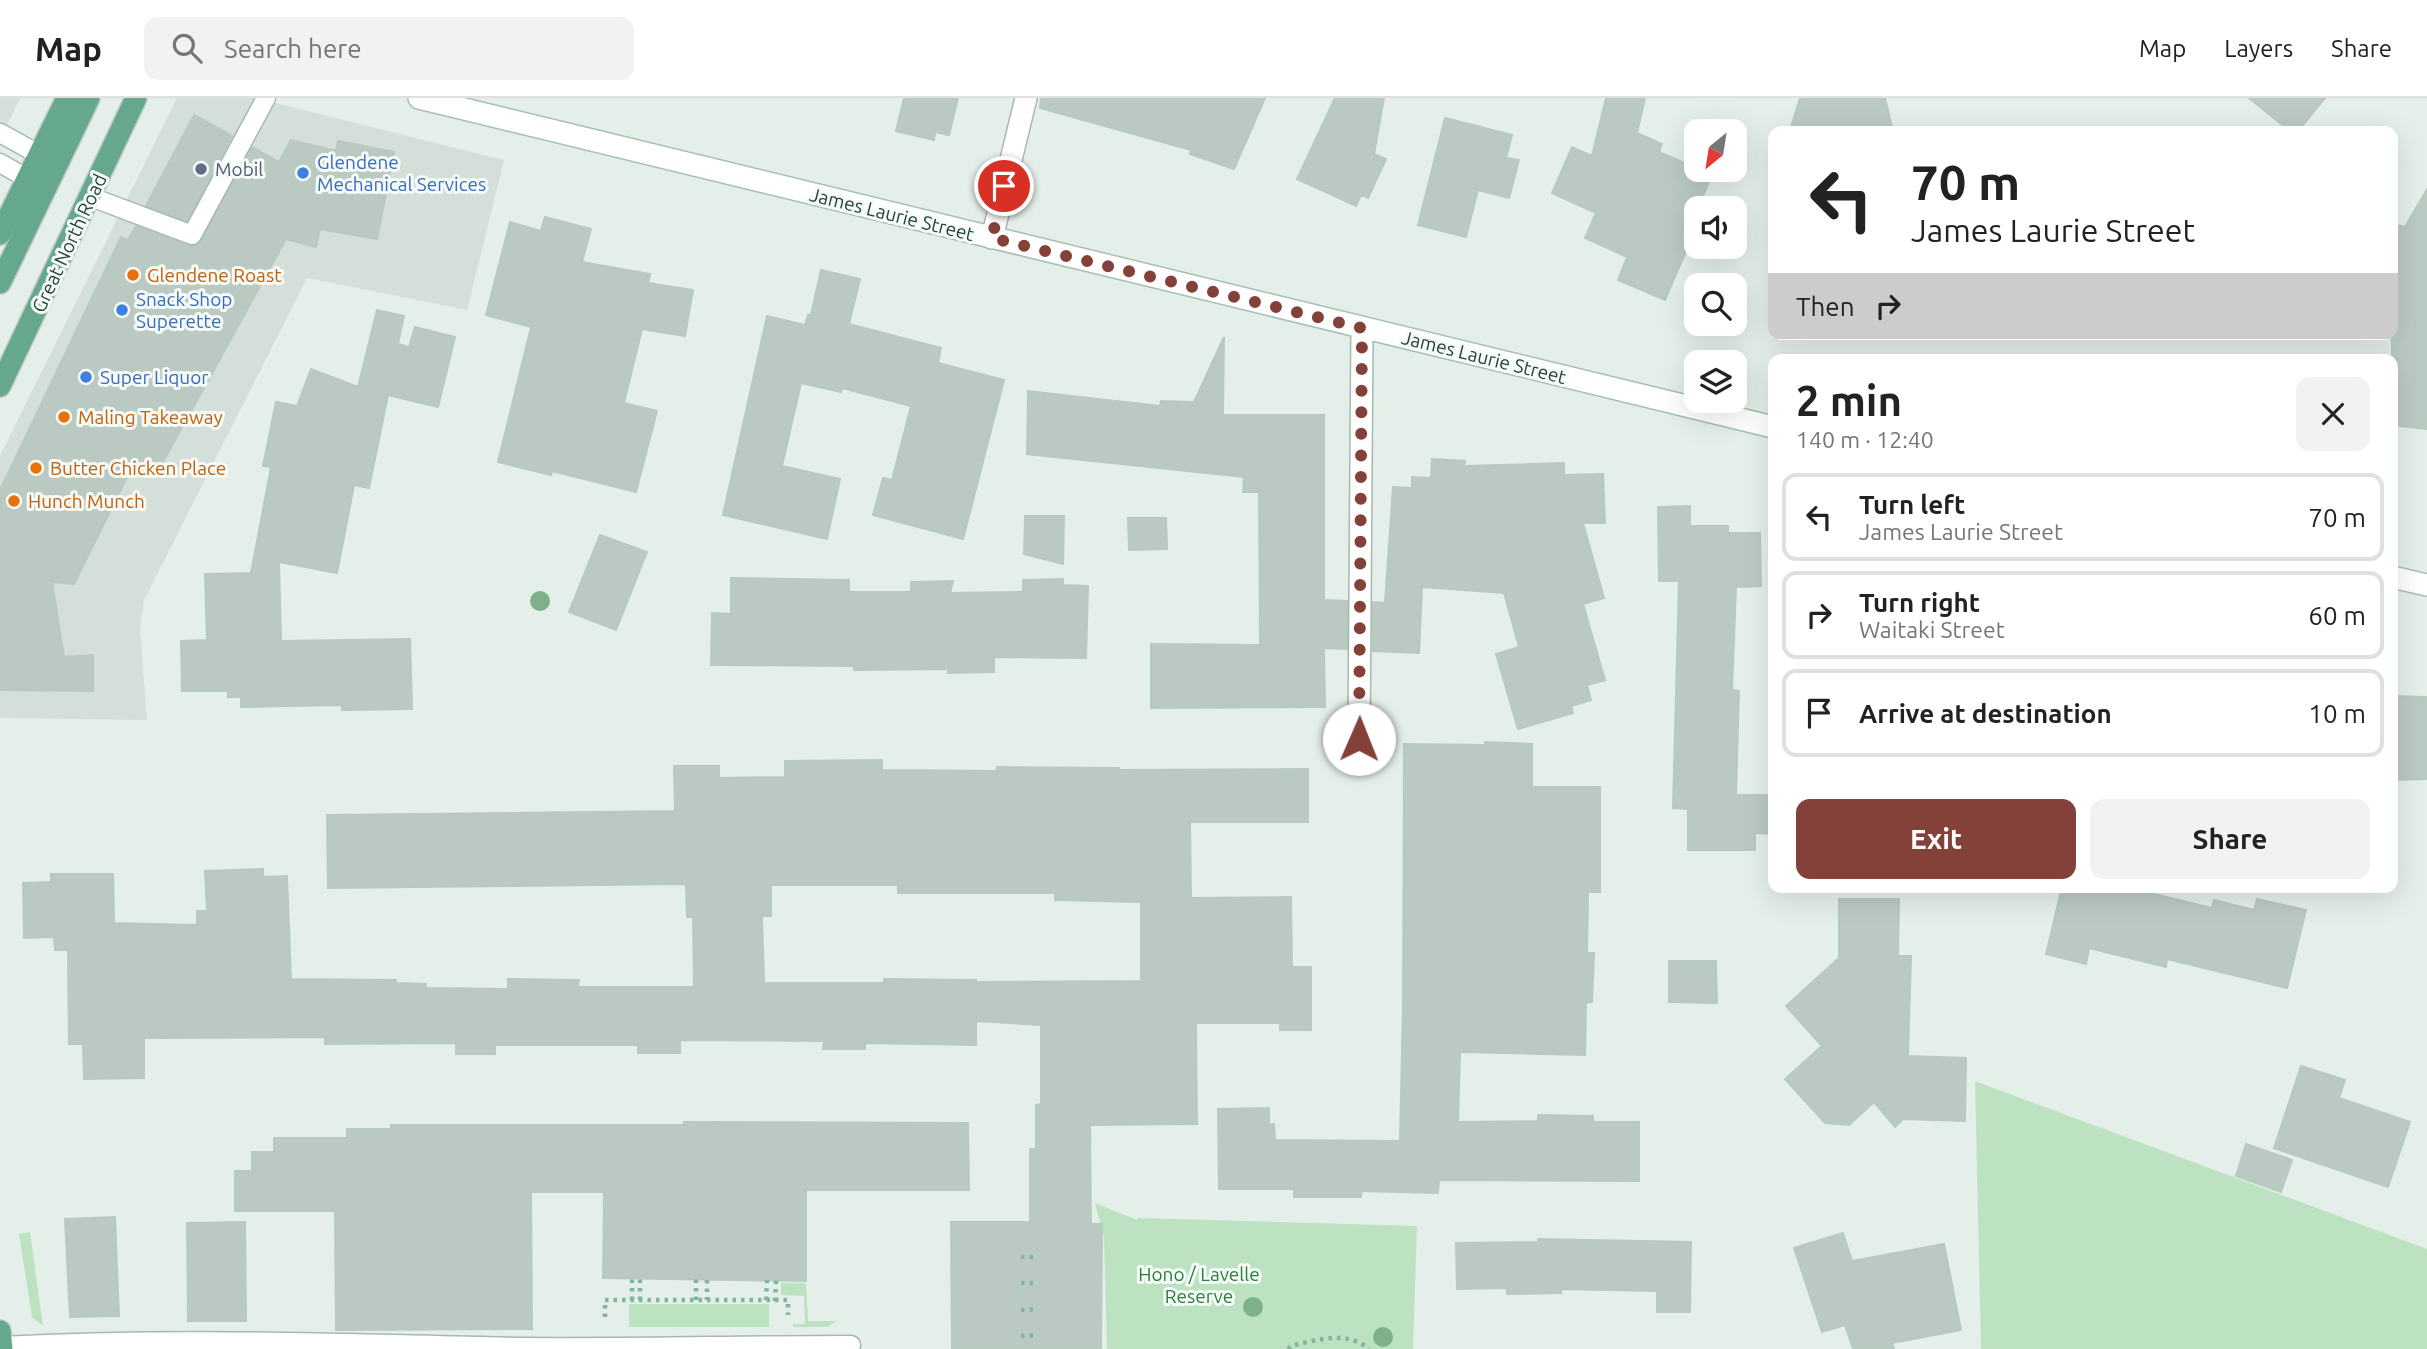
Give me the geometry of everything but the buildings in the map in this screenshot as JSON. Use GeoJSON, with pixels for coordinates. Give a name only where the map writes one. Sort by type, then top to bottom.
{"type":"FeatureCollection","features":[{"type":"Feature","properties":{"kind":"main road"},"geometry":{"type":"LineString","coordinates":[[0,234],[67,98]]}},
{"type":"Feature","properties":{"kind":"main road"},"geometry":{"type":"LineString","coordinates":[[0,284],[89,98]]}},
{"type":"Feature","properties":{"kind":"main road","name":"Great North Road"},"geometry":{"type":"LineString","coordinates":[[0,386],[136,98]]}},
{"type":"Feature","properties":{"kind":"main road"},"geometry":{"type":"LineString","coordinates":[[40,155],[68,142]]}},
{"type":"Feature","properties":{"kind":"street","name":"James Laurie Street"},"geometry":{"type":"LineString","coordinates":[[419,98],[1768,426]]}},
{"type":"Feature","properties":{"kind":"street"},"geometry":{"type":"LineString","coordinates":[[992,238],[1026,98]]}},
{"type":"Feature","properties":{"kind":"street"},"geometry":{"type":"LineString","coordinates":[[1359,739],[1362,328]]}},
{"type":"Feature","properties":{"kind":"street"},"geometry":{"type":"LineString","coordinates":[[2398,578],[2427,585]]}},
{"type":"Feature","properties":{"kind":"lane"},"geometry":{"type":"LineString","coordinates":[[90,197],[192,234],[266,98]]}},
{"type":"Feature","properties":{"kind":"lane"},"geometry":{"type":"LineString","coordinates":[[0,133],[40,155]]}},
{"type":"Feature","properties":{"kind":"lane"},"geometry":{"type":"LineString","coordinates":[[0,163],[28,179]]}},
{"type":"Feature","properties":{"kind":"lane"},"geometry":{"type":"LineString","coordinates":[[2,1342],[551,1347],[851,1345]]}},
{"type":"Feature","properties":{"kind":"path"},"geometry":{"type":"LineString","coordinates":[[1021,1257],[1037,1257]]}},
{"type":"Feature","properties":{"kind":"path"},"geometry":{"type":"LineString","coordinates":[[632,1278],[632,1300]]}},
{"type":"Feature","properties":{"kind":"path"},"geometry":{"type":"LineString","coordinates":[[640,1279],[640,1300]]}},
{"type":"Feature","properties":{"kind":"path"},"geometry":{"type":"LineString","coordinates":[[696,1279],[696,1300]]}},
{"type":"Feature","properties":{"kind":"path"},"geometry":{"type":"LineString","coordinates":[[707,1280],[707,1300]]}},
{"type":"Feature","properties":{"kind":"path"},"geometry":{"type":"LineString","coordinates":[[766,1300],[767,1280]]}},
{"type":"Feature","properties":{"kind":"path"},"geometry":{"type":"LineString","coordinates":[[775,1301],[776,1280]]}},
{"type":"Feature","properties":{"kind":"path"},"geometry":{"type":"LineString","coordinates":[[1021,1283],[1037,1283]]}},
{"type":"Feature","properties":{"kind":"path"},"geometry":{"type":"LineString","coordinates":[[605,1328],[605,1300],[788,1300],[788,1328]]}},
{"type":"Feature","properties":{"kind":"path"},"geometry":{"type":"LineString","coordinates":[[1021,1310],[1038,1309]]}},
{"type":"Feature","properties":{"kind":"path"},"geometry":{"type":"LineString","coordinates":[[1021,1336],[1038,1335]]}},
{"type":"Feature","properties":{"kind":"path"},"geometry":{"type":"LineString","coordinates":[[1288,1349],[1291,1346],[1335,1337],[1363,1344],[1369,1349]]}},
{"type":"Feature","properties":{"kind":"shaded area"},"geometry":{"type":"Polygon","coordinates":[[[0,98],[20,98],[0,140],[0,98]]]}},
{"type":"Feature","properties":{"kind":"shaded area"},"geometry":{"type":"Polygon","coordinates":[[[177,98],[255,98],[504,160],[467,310],[307,278],[144,600],[140,629],[147,720],[0,718],[0,456],[177,98]]]}},
{"type":"Feature","properties":{"kind":"green space"},"geometry":{"type":"Polygon","coordinates":[[[1975,1081],[2427,1249],[2427,1349],[1981,1349],[1975,1081]]]}},
{"type":"Feature","properties":{"kind":"green space","name":"Hono / Lavelle Reserve"},"geometry":{"type":"Polygon","coordinates":[[[1095,1203],[1137,1220],[1417,1226],[1413,1349],[1107,1349],[1104,1237],[1095,1203]]]}},
{"type":"Feature","properties":{"kind":"green space"},"geometry":{"type":"Polygon","coordinates":[[[30,1232],[43,1326],[32,1317],[19,1234],[30,1232]]]}},
{"type":"Feature","properties":{"kind":"green space"},"geometry":{"type":"Polygon","coordinates":[[[781,1283],[806,1283],[808,1321],[837,1321],[827,1327],[793,1327],[793,1324],[805,1324],[804,1296],[781,1295],[781,1283]]]}},
{"type":"Feature","properties":{"kind":"green space"},"geometry":{"type":"Polygon","coordinates":[[[629,1304],[769,1304],[769,1327],[629,1327],[629,1304]]]}},
{"type":"Feature","properties":{"kind":"place","name":"Mobil"},"geometry":{"type":"Point","coordinates":[201,169]}},
{"type":"Feature","properties":{"kind":"place","name":"Glendene Mechanical Services"},"geometry":{"type":"Point","coordinates":[303,173]}},
{"type":"Feature","properties":{"kind":"place","name":"Glendene Roast"},"geometry":{"type":"Point","coordinates":[133,275]}},
{"type":"Feature","properties":{"kind":"place","name":"Snack Shop Superette"},"geometry":{"type":"Point","coordinates":[122,310]}},
{"type":"Feature","properties":{"kind":"place","name":"Super Liquor"},"geometry":{"type":"Point","coordinates":[86,377]}},
{"type":"Feature","properties":{"kind":"place","name":"Maling Takeaway"},"geometry":{"type":"Point","coordinates":[64,417]}},
{"type":"Feature","properties":{"kind":"place","name":"Butter Chicken Place"},"geometry":{"type":"Point","coordinates":[36,468]}},
{"type":"Feature","properties":{"kind":"place","name":"Hunch Munch"},"geometry":{"type":"Point","coordinates":[14,501]}},
{"type":"Feature","properties":{"kind":"route"},"geometry":{"type":"LineString","coordinates":[[1004,186],[992,238],[1362,328],[1359,739]]}}]}
